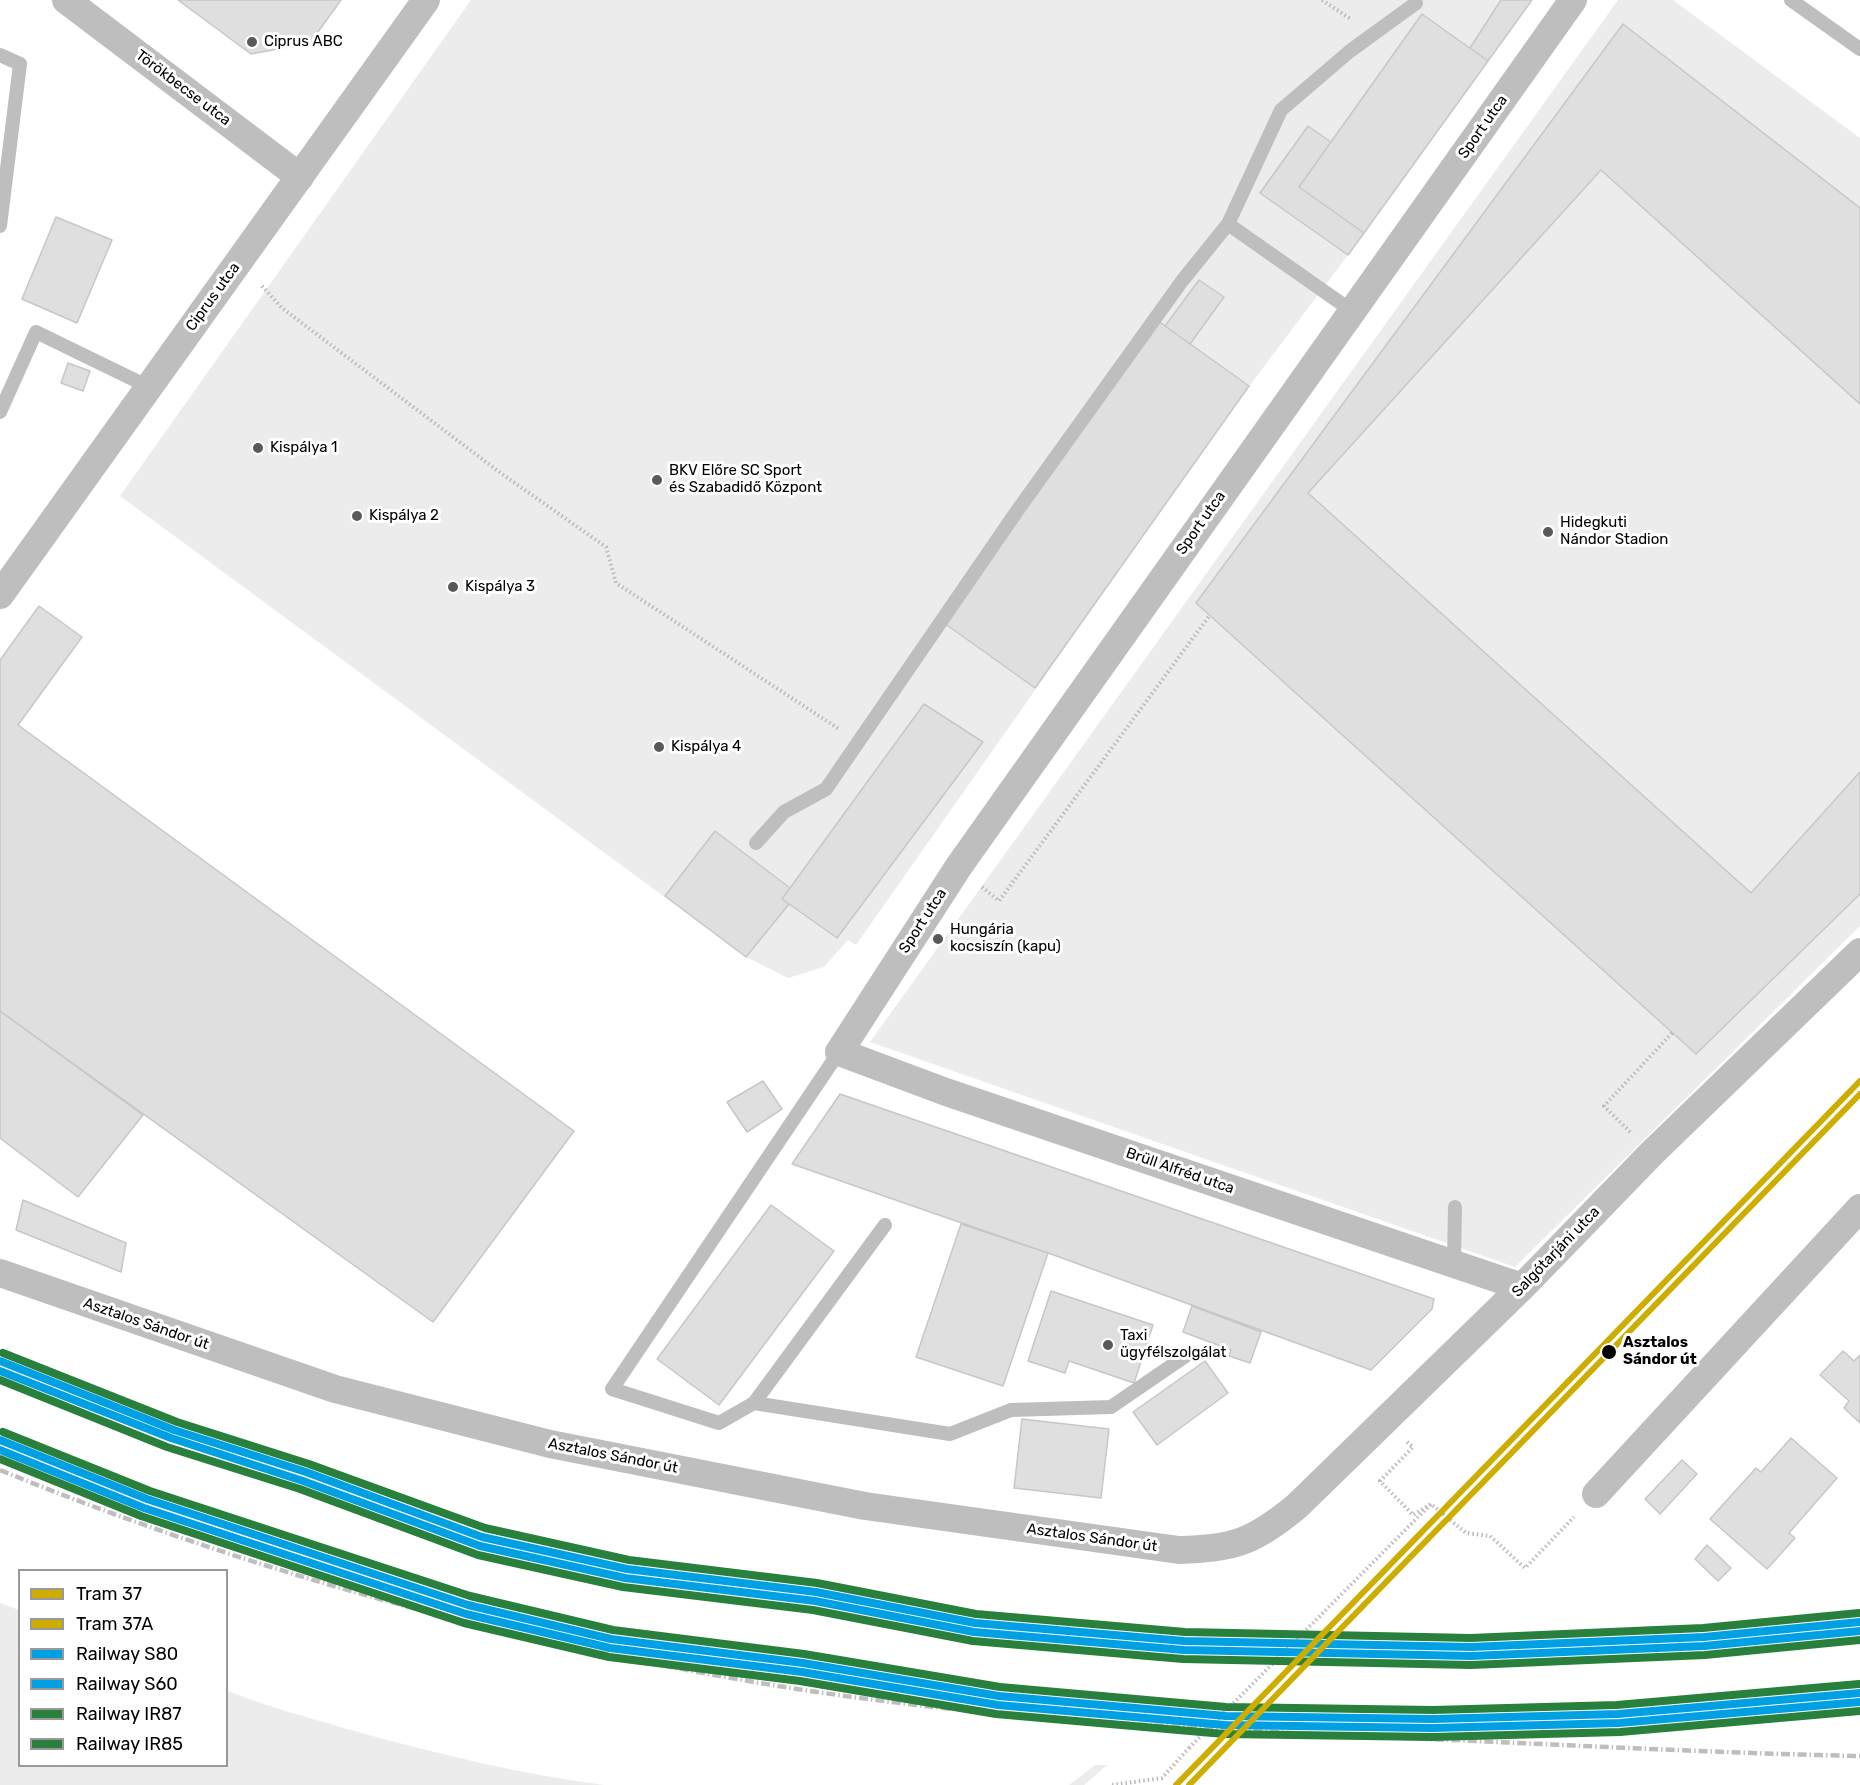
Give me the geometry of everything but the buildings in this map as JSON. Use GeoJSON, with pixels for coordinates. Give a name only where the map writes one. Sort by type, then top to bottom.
{"type":"FeatureCollection","features":[{"type":"Feature","properties":{"kind":"street","name":"Törökbecse utca"},"geometry":{"type":"LineString","coordinates":[[66,0],[300,177]]}},
{"type":"Feature","properties":{"kind":"street","name":"Ciprus utca"},"geometry":{"type":"LineString","coordinates":[[0,595],[426,0]]}},
{"type":"Feature","properties":{"kind":"street","name":"Sport utca"},"geometry":{"type":"LineString","coordinates":[[839,1052],[958,866],[1573,0]]}},
{"type":"Feature","properties":{"kind":"street","name":"Salgótarjáni utca"},"geometry":{"type":"LineString","coordinates":[[1244,1542],[1272,1527],[1297,1506],[1522,1287],[1652,1153],[1860,952]]}},
{"type":"Feature","properties":{"kind":"street","name":"Brüll Alfréd utca"},"geometry":{"type":"LineString","coordinates":[[839,1052],[957,1096],[1522,1287]]}},
{"type":"Feature","properties":{"kind":"street"},"geometry":{"type":"LineString","coordinates":[[1596,1494],[1860,1208]]}},
{"type":"Feature","properties":{"kind":"street","name":"Asztalos Sándor út"},"geometry":{"type":"LineString","coordinates":[[0,1273],[334,1389],[550,1444],[888,1510],[1179,1550],[1214,1549],[1244,1542]]}},
{"type":"Feature","properties":{"kind":"lane"},"geometry":{"type":"LineString","coordinates":[[1791,0],[1860,49]]}},
{"type":"Feature","properties":{"kind":"lane"},"geometry":{"type":"LineString","coordinates":[[756,843],[784,812],[826,789],[860,742],[918,652],[1017,511],[1182,281],[1228,224],[1281,110],[1372,34],[1416,3]]}},
{"type":"Feature","properties":{"kind":"lane"},"geometry":{"type":"LineString","coordinates":[[0,55],[20,64],[0,226]]}},
{"type":"Feature","properties":{"kind":"lane"},"geometry":{"type":"LineString","coordinates":[[1228,224],[1352,311]]}},
{"type":"Feature","properties":{"kind":"lane"},"geometry":{"type":"LineString","coordinates":[[0,411],[36,332],[149,387]]}},
{"type":"Feature","properties":{"kind":"lane"},"geometry":{"type":"LineString","coordinates":[[839,1052],[612,1389],[719,1423],[754,1403],[885,1225]]}},
{"type":"Feature","properties":{"kind":"lane"},"geometry":{"type":"LineString","coordinates":[[1454,1264],[1455,1207]]}},
{"type":"Feature","properties":{"kind":"lane"},"geometry":{"type":"LineString","coordinates":[[754,1403],[950,1434],[1011,1410],[1111,1407],[1187,1355]]}},
{"type":"Feature","properties":{"kind":"path"},"geometry":{"type":"LineString","coordinates":[[1322,0],[1372,34]]}},
{"type":"Feature","properties":{"kind":"path"},"geometry":{"type":"LineString","coordinates":[[240,260],[282,308],[502,474],[606,547],[616,583],[860,742]]}},
{"type":"Feature","properties":{"kind":"path"},"geometry":{"type":"LineString","coordinates":[[999,901],[1210,615]]}},
{"type":"Feature","properties":{"kind":"path"},"geometry":{"type":"LineString","coordinates":[[1604,1106],[1672,1033]]}},
{"type":"Feature","properties":{"kind":"path"},"geometry":{"type":"LineString","coordinates":[[1413,1447],[1380,1481],[1413,1515],[1431,1504]]}},
{"type":"Feature","properties":{"kind":"path"},"geometry":{"type":"LineString","coordinates":[[1431,1504],[1441,1509],[1466,1533],[1490,1536],[1525,1568],[1596,1494]]}},
{"type":"Feature","properties":{"kind":"path"},"geometry":{"type":"LineString","coordinates":[[1112,1785],[1162,1778],[1431,1504]]}},
{"type":"Feature","properties":{"kind":"shaded area","name":"BKV Előre SC Sport és Szabadidő Központ"},"geometry":{"type":"Polygon","coordinates":[[[471,0],[1532,0],[1348,255],[1241,397],[856,945],[848,940],[824,967],[788,978],[746,957],[120,496],[471,0]]]}},
{"type":"Feature","properties":{"kind":"shaded area","name":"Hidegkuti Nándor Stadion"},"geometry":{"type":"Polygon","coordinates":[[[1618,0],[1673,0],[1860,138],[1860,926],[1515,1267],[870,1042],[1618,0]]]}},
{"type":"Feature","properties":{"kind":"shaded area"},"geometry":{"type":"Polygon","coordinates":[[[0,1603],[18,1610],[18,1767],[228,1767],[228,1691],[291,1713],[418,1748],[510,1769],[604,1785],[0,1785],[0,1603]]]}},
{"type":"Feature","properties":{"kind":"shaded area"},"geometry":{"type":"Polygon","coordinates":[[[1095,1765],[1107,1765],[1084,1785],[1069,1785],[1095,1765]]]}},
{"type":"Feature","properties":{"kind":"railway"},"geometry":{"type":"LineString","coordinates":[[0,1470],[96,1508],[194,1542],[293,1574],[392,1602],[594,1651],[695,1672],[797,1689],[872,1700],[1024,1716],[1176,1727],[1689,1751],[1860,1756]]}},
{"type":"Feature","properties":{"kind":"tram line","name":"37"},"geometry":{"type":"LineString","coordinates":[[1176,1785],[1860,1081]]}},
{"type":"Feature","properties":{"kind":"tram line","name":"37A"},"geometry":{"type":"LineString","coordinates":[[1189,1785],[1860,1094]]}},
{"type":"Feature","properties":{"kind":"rail line","name":"IR87"},"geometry":{"type":"LineString","coordinates":[[3,1353],[177,1422],[309,1464],[485,1528],[629,1560],[817,1583],[976,1614],[1185,1632],[1471,1638],[1703,1628],[1859,1613]]}},
{"type":"Feature","properties":{"kind":"rail line","name":"S80"},"geometry":{"type":"LineString","coordinates":[[0,1361],[174,1430],[306,1472],[482,1537],[627,1569],[816,1592],[975,1623],[1184,1641],[1471,1647],[1704,1637],[1860,1622]]}},
{"type":"Feature","properties":{"kind":"rail line","name":"S60"},"geometry":{"type":"LineString","coordinates":[[0,1371],[171,1438],[303,1481],[480,1546],[625,1578],[815,1601],[974,1632],[1184,1650],[1471,1656],[1704,1646],[1860,1631]]}},
{"type":"Feature","properties":{"kind":"rail line","name":"IR85"},"geometry":{"type":"LineString","coordinates":[[0,1380],[167,1447],[300,1489],[478,1555],[623,1587],[813,1610],[973,1641],[1183,1659],[1471,1665],[1705,1655],[1860,1640]]}},
{"type":"Feature","properties":{"kind":"rail line","name":"IR87"},"geometry":{"type":"LineString","coordinates":[[3,1432],[150,1491],[470,1596],[613,1630],[804,1654],[1000,1687],[1226,1707],[1433,1710],[1617,1705],[1859,1684]]}},
{"type":"Feature","properties":{"kind":"rail line","name":"S80"},"geometry":{"type":"LineString","coordinates":[[0,1440],[147,1499],[468,1605],[611,1639],[803,1663],[999,1696],[1226,1716],[1433,1719],[1618,1714],[1860,1693]]}},
{"type":"Feature","properties":{"kind":"rail line","name":"S60"},"geometry":{"type":"LineString","coordinates":[[0,1450],[144,1508],[466,1614],[610,1648],[802,1672],[998,1705],[1225,1725],[1433,1728],[1619,1723],[1860,1702]]}},
{"type":"Feature","properties":{"kind":"rail line","name":"IR85"},"geometry":{"type":"LineString","coordinates":[[0,1459],[141,1516],[464,1623],[609,1657],[800,1681],[996,1714],[1224,1734],[1433,1737],[1620,1732],[1860,1711]]}},
{"type":"Feature","properties":{"kind":"place","name":"Ciprus ABC"},"geometry":{"type":"Point","coordinates":[252,42]}},
{"type":"Feature","properties":{"kind":"place","name":"Kispálya 1"},"geometry":{"type":"Point","coordinates":[258,448]}},
{"type":"Feature","properties":{"kind":"place","name":"BKV Előre SC Sport és Szabadidő Központ"},"geometry":{"type":"Point","coordinates":[657,480]}},
{"type":"Feature","properties":{"kind":"place","name":"Kispálya 2"},"geometry":{"type":"Point","coordinates":[357,516]}},
{"type":"Feature","properties":{"kind":"place","name":"Hidegkuti Nándor Stadion"},"geometry":{"type":"Point","coordinates":[1548,532]}},
{"type":"Feature","properties":{"kind":"place","name":"Kispálya 3"},"geometry":{"type":"Point","coordinates":[453,587]}},
{"type":"Feature","properties":{"kind":"place","name":"Kispálya 4"},"geometry":{"type":"Point","coordinates":[659,747]}},
{"type":"Feature","properties":{"kind":"place","name":"Hungária kocsiszín (kapu)"},"geometry":{"type":"Point","coordinates":[938,939]}},
{"type":"Feature","properties":{"kind":"place","name":"Taxi ügyfélszolgálat"},"geometry":{"type":"Point","coordinates":[1108,1345]}},
{"type":"Feature","properties":{"kind":"place","name":"Asztalos Sándor út"},"geometry":{"type":"Point","coordinates":[1609,1352]}}]}
